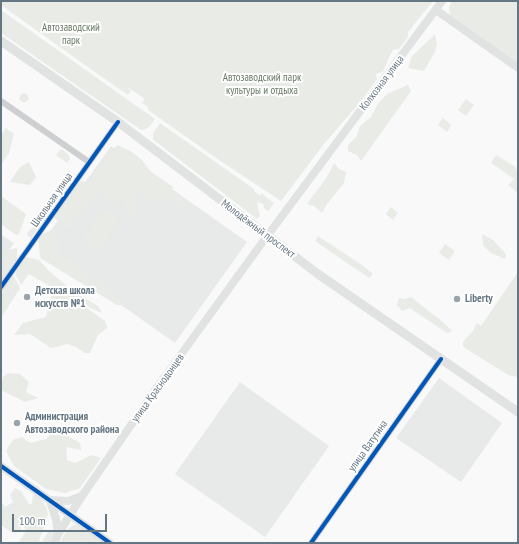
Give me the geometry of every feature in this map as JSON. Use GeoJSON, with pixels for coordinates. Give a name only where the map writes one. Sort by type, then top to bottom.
{"type":"FeatureCollection","features":[{"type":"Feature","properties":{"kind":"main road","name":"Колхозная улица"},"geometry":{"type":"LineString","coordinates":[[267,236],[442,1]]}},
{"type":"Feature","properties":{"kind":"main road"},"geometry":{"type":"LineString","coordinates":[[436,10],[518,68]]}},
{"type":"Feature","properties":{"kind":"main road","name":"Молодёжный проспект"},"geometry":{"type":"LineString","coordinates":[[1,41],[118,122],[318,274],[518,412]]}},
{"type":"Feature","properties":{"kind":"main road","name":"улица Краснодонцев"},"geometry":{"type":"LineString","coordinates":[[55,543],[58,534],[82,496],[139,413],[267,236]]}},
{"type":"Feature","properties":{"kind":"main road"},"geometry":{"type":"LineString","coordinates":[[1,466],[110,543]]}},
{"type":"Feature","properties":{"kind":"main road"},"geometry":{"type":"LineString","coordinates":[[50,500],[68,501],[82,496]]}},
{"type":"Feature","properties":{"kind":"main road"},"geometry":{"type":"LineString","coordinates":[[50,500],[56,519],[58,534]]}},
{"type":"Feature","properties":{"kind":"street"},"geometry":{"type":"LineString","coordinates":[[1,100],[89,162]]}},
{"type":"Feature","properties":{"kind":"street","name":"Школьная улица"},"geometry":{"type":"LineString","coordinates":[[1,288],[118,122]]}},
{"type":"Feature","properties":{"kind":"street","name":"улица Ватутина"},"geometry":{"type":"LineString","coordinates":[[311,543],[441,359]]}},
{"type":"Feature","properties":{"kind":"shaded area"},"geometry":{"type":"Polygon","coordinates":[[[111,146],[247,242],[175,343],[39,247],[111,146]]]}},
{"type":"Feature","properties":{"kind":"shaded area"},"geometry":{"type":"Polygon","coordinates":[[[1,235],[14,243],[1,262],[1,235]]]}},
{"type":"Feature","properties":{"kind":"shaded area"},"geometry":{"type":"Polygon","coordinates":[[[439,378],[502,423],[461,482],[396,438],[439,378]]]}},
{"type":"Feature","properties":{"kind":"shaded area"},"geometry":{"type":"Polygon","coordinates":[[[240,382],[329,446],[265,537],[175,474],[240,382]]]}},
{"type":"Feature","properties":{"kind":"green space","name":"Автозаводский парк культуры и отдыха"},"geometry":{"type":"Polygon","coordinates":[[[1,1],[433,1],[408,32],[408,37],[399,49],[393,50],[383,72],[376,74],[377,79],[361,101],[324,144],[281,201],[216,158],[148,110],[148,107],[142,103],[145,99],[126,86],[131,91],[128,95],[1,5],[1,1]]]}},
{"type":"Feature","properties":{"kind":"green space"},"geometry":{"type":"Polygon","coordinates":[[[452,1],[518,1],[518,64],[450,15],[449,7],[452,1]]]}},
{"type":"Feature","properties":{"kind":"green space"},"geometry":{"type":"Polygon","coordinates":[[[1,10],[155,119],[148,128],[141,130],[1,33],[1,10]]]}},
{"type":"Feature","properties":{"kind":"green space"},"geometry":{"type":"Polygon","coordinates":[[[435,34],[437,44],[435,52],[424,71],[408,68],[412,56],[435,34]]]}},
{"type":"Feature","properties":{"kind":"green space"},"geometry":{"type":"Polygon","coordinates":[[[408,85],[411,91],[361,161],[357,155],[348,151],[348,145],[357,136],[360,126],[371,117],[377,105],[387,94],[408,85]]]}},
{"type":"Feature","properties":{"kind":"green space"},"geometry":{"type":"Polygon","coordinates":[[[24,93],[29,98],[24,103],[19,98],[24,93]]]}},
{"type":"Feature","properties":{"kind":"green space"},"geometry":{"type":"Polygon","coordinates":[[[466,99],[474,105],[466,116],[458,110],[466,99]]]}},
{"type":"Feature","properties":{"kind":"green space"},"geometry":{"type":"Polygon","coordinates":[[[443,118],[451,125],[447,132],[438,125],[443,118]]]}},
{"type":"Feature","properties":{"kind":"green space"},"geometry":{"type":"Polygon","coordinates":[[[160,123],[254,189],[255,192],[261,196],[261,193],[274,203],[268,211],[264,208],[263,204],[257,202],[260,216],[257,219],[155,141],[153,139],[153,133],[160,123]]]}},
{"type":"Feature","properties":{"kind":"green space"},"geometry":{"type":"Polygon","coordinates":[[[6,128],[14,134],[9,153],[1,165],[1,135],[6,128]]]}},
{"type":"Feature","properties":{"kind":"green space"},"geometry":{"type":"Polygon","coordinates":[[[117,145],[132,152],[142,160],[150,171],[173,187],[173,193],[186,201],[184,208],[175,200],[165,200],[157,203],[140,191],[135,198],[138,214],[126,217],[127,207],[120,197],[114,206],[98,191],[90,199],[86,210],[74,220],[71,227],[66,229],[53,216],[80,181],[89,182],[117,145]]]}},
{"type":"Feature","properties":{"kind":"green space"},"geometry":{"type":"Polygon","coordinates":[[[60,150],[63,150],[68,154],[70,159],[67,163],[56,155],[60,150]]]}},
{"type":"Feature","properties":{"kind":"green space"},"geometry":{"type":"Polygon","coordinates":[[[496,155],[514,166],[518,171],[518,193],[508,185],[514,179],[491,163],[496,155]]]}},
{"type":"Feature","properties":{"kind":"green space"},"geometry":{"type":"Polygon","coordinates":[[[29,162],[36,177],[30,185],[10,182],[20,167],[29,162]]]}},
{"type":"Feature","properties":{"kind":"green space"},"geometry":{"type":"Polygon","coordinates":[[[334,163],[339,169],[346,172],[344,183],[327,204],[322,213],[314,206],[307,204],[327,177],[334,163]]]}},
{"type":"Feature","properties":{"kind":"green space"},"geometry":{"type":"Polygon","coordinates":[[[69,171],[75,175],[31,238],[27,235],[27,233],[41,219],[44,212],[66,180],[65,176],[69,171]]]}},
{"type":"Feature","properties":{"kind":"green space"},"geometry":{"type":"Polygon","coordinates":[[[1,196],[26,214],[19,234],[16,235],[1,224],[1,196]]]}},
{"type":"Feature","properties":{"kind":"green space"},"geometry":{"type":"Polygon","coordinates":[[[391,207],[398,213],[393,220],[386,214],[391,207]]]}},
{"type":"Feature","properties":{"kind":"green space"},"geometry":{"type":"Polygon","coordinates":[[[102,211],[111,211],[116,215],[119,223],[100,249],[91,249],[86,245],[84,237],[102,211]]]}},
{"type":"Feature","properties":{"kind":"green space"},"geometry":{"type":"Polygon","coordinates":[[[51,230],[60,236],[59,254],[82,268],[122,301],[122,305],[117,305],[40,258],[38,236],[51,230]]]}},
{"type":"Feature","properties":{"kind":"green space"},"geometry":{"type":"Polygon","coordinates":[[[482,234],[493,240],[506,254],[505,259],[491,253],[483,245],[482,234]]]}},
{"type":"Feature","properties":{"kind":"green space"},"geometry":{"type":"Polygon","coordinates":[[[318,236],[373,274],[369,278],[315,241],[318,236]]]}},
{"type":"Feature","properties":{"kind":"green space"},"geometry":{"type":"Polygon","coordinates":[[[445,244],[455,251],[449,260],[439,253],[445,244]]]}},
{"type":"Feature","properties":{"kind":"green space"},"geometry":{"type":"Polygon","coordinates":[[[17,248],[17,260],[10,270],[20,288],[1,318],[1,252],[17,248]]]}},
{"type":"Feature","properties":{"kind":"green space"},"geometry":{"type":"Polygon","coordinates":[[[26,257],[39,260],[49,271],[74,292],[98,306],[102,313],[81,304],[105,321],[107,328],[98,335],[90,353],[85,353],[76,347],[67,344],[51,348],[30,334],[14,335],[23,323],[46,317],[53,290],[71,298],[29,274],[21,285],[15,273],[26,257]]]}},
{"type":"Feature","properties":{"kind":"green space"},"geometry":{"type":"Polygon","coordinates":[[[518,272],[518,377],[508,375],[465,348],[462,344],[473,331],[477,323],[481,326],[518,272]]]}},
{"type":"Feature","properties":{"kind":"green space"},"geometry":{"type":"Polygon","coordinates":[[[411,297],[452,331],[447,333],[410,308],[402,311],[397,305],[399,298],[405,299],[411,297]]]}},
{"type":"Feature","properties":{"kind":"green space"},"geometry":{"type":"Polygon","coordinates":[[[8,373],[20,374],[29,382],[26,392],[38,398],[25,402],[1,390],[3,377],[8,373]]]}},
{"type":"Feature","properties":{"kind":"green space"},"geometry":{"type":"Polygon","coordinates":[[[55,429],[80,443],[81,450],[66,447],[67,460],[75,463],[92,455],[101,458],[80,488],[65,493],[46,489],[14,466],[6,451],[13,440],[22,437],[30,443],[46,439],[55,429]]]}},
{"type":"Feature","properties":{"kind":"green space"},"geometry":{"type":"Polygon","coordinates":[[[15,488],[21,491],[29,504],[32,504],[33,494],[40,498],[46,507],[48,514],[39,540],[42,542],[48,532],[52,530],[55,531],[52,543],[18,543],[26,531],[22,522],[20,523],[21,530],[11,532],[1,525],[1,501],[5,507],[13,502],[10,495],[15,488]]]}},
{"type":"Feature","properties":{"kind":"green space"},"geometry":{"type":"Polygon","coordinates":[[[76,524],[105,543],[61,543],[63,536],[69,528],[76,524]]]}},
{"type":"Feature","properties":{"kind":"cycle path"},"geometry":{"type":"LineString","coordinates":[[1,287],[118,122]]}},
{"type":"Feature","properties":{"kind":"cycle path"},"geometry":{"type":"LineString","coordinates":[[311,543],[441,359]]}},
{"type":"Feature","properties":{"kind":"cycle path"},"geometry":{"type":"LineString","coordinates":[[1,466],[110,543]]}},
{"type":"Feature","properties":{"kind":"place","name":"Детская школа искусств №1"},"geometry":{"type":"Point","coordinates":[27,297]}},
{"type":"Feature","properties":{"kind":"place","name":"Liberty"},"geometry":{"type":"Point","coordinates":[457,299]}},
{"type":"Feature","properties":{"kind":"place","name":"Администрация Автозаводского района"},"geometry":{"type":"Point","coordinates":[17,423]}},
{"type":"Feature","properties":{"kind":"park label","name":"Автозаводский парк"},"geometry":{"type":"Point","coordinates":[71,34]}}]}
